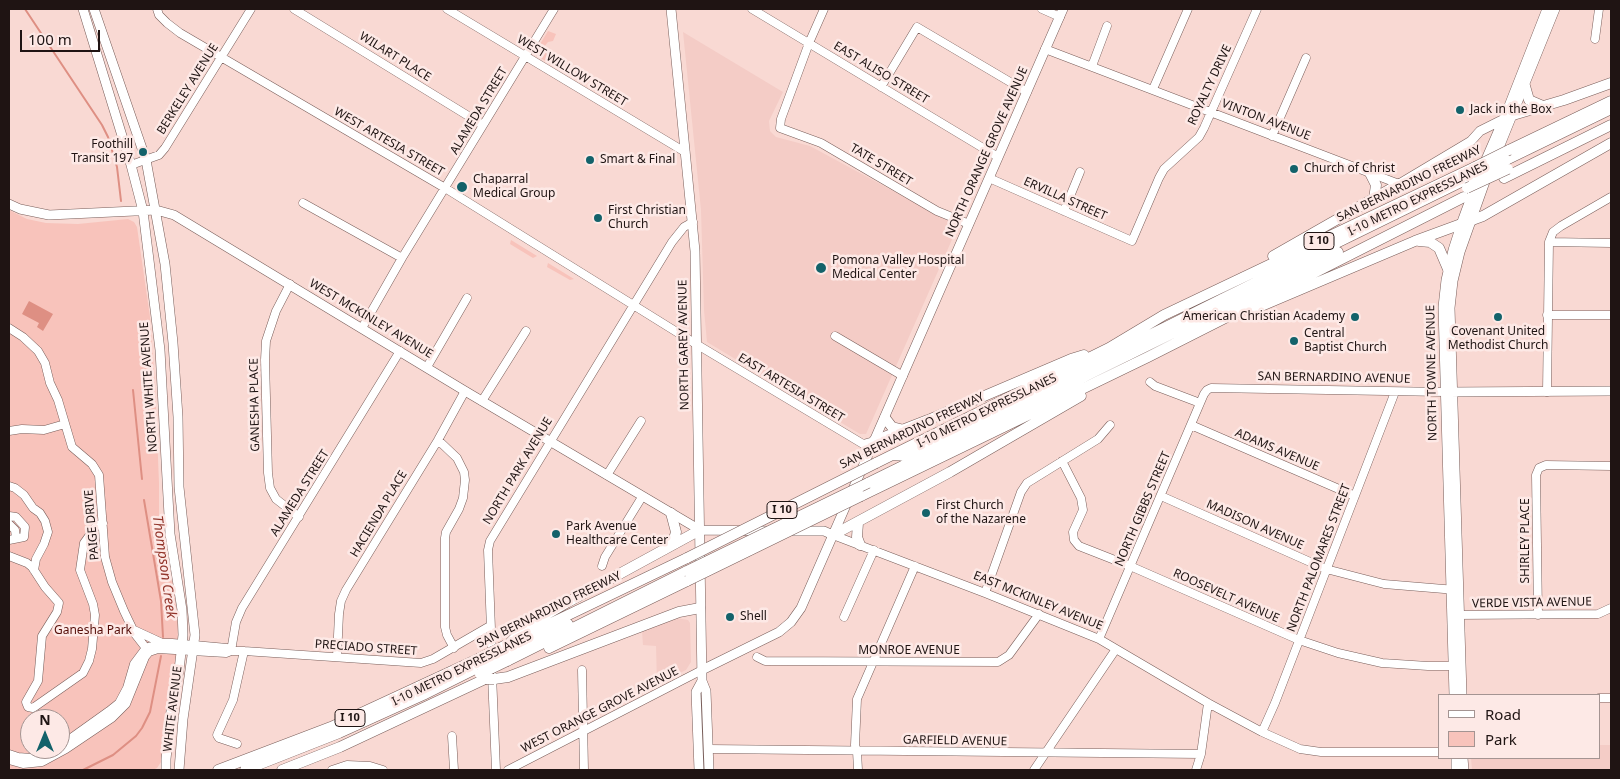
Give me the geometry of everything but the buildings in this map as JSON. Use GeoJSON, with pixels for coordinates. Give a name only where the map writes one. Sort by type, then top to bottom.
{"type":"FeatureCollection","features":[{"type":"Feature","properties":{"kind":"highway"},"geometry":{"type":"LineString","coordinates":[[1508,117],[1611,83]]}},
{"type":"Feature","properties":{"kind":"highway"},"geometry":{"type":"LineString","coordinates":[[1525,86],[1529,100],[1543,106]]}},
{"type":"Feature","properties":{"kind":"highway","name":"SAN BERNARDINO FREEWAY"},"geometry":{"type":"LineString","coordinates":[[282,770],[340,747],[508,658],[861,496],[1148,357],[1465,192],[1611,101]]}},
{"type":"Feature","properties":{"kind":"highway","name":"I-10 METRO EXPRESSLANES"},"geometry":{"type":"LineString","coordinates":[[1507,165],[1611,109]]}},
{"type":"Feature","properties":{"kind":"highway","name":"I-10 METRO EXPRESSLANES"},"geometry":{"type":"LineString","coordinates":[[892,454],[907,456],[1471,177],[1507,165],[1611,118]]}},
{"type":"Feature","properties":{"kind":"highway","name":"SAN BERNARDINO FREEWAY"},"geometry":{"type":"LineString","coordinates":[[645,578],[1109,348],[1164,315],[1475,167],[1507,165],[1611,125]]}},
{"type":"Feature","properties":{"kind":"highway"},"geometry":{"type":"LineString","coordinates":[[1177,342],[1415,241],[1483,216],[1611,142]]}},
{"type":"Feature","properties":{"kind":"highway"},"geometry":{"type":"LineString","coordinates":[[1370,173],[1376,185],[1374,199]]}},
{"type":"Feature","properties":{"kind":"highway"},"geometry":{"type":"LineString","coordinates":[[1164,315],[1400,184]]}},
{"type":"Feature","properties":{"kind":"highway","name":"I-10 METRO EXPRESSLANES"},"geometry":{"type":"LineString","coordinates":[[687,576],[868,483],[1465,192]]}},
{"type":"Feature","properties":{"kind":"highway"},"geometry":{"type":"LineString","coordinates":[[1415,241],[1433,243],[1442,254],[1448,269]]}},
{"type":"Feature","properties":{"kind":"highway"},"geometry":{"type":"LineString","coordinates":[[874,441],[904,430],[1071,358],[1109,348]]}},
{"type":"Feature","properties":{"kind":"highway"},"geometry":{"type":"LineString","coordinates":[[833,535],[950,472],[1148,357]]}},
{"type":"Feature","properties":{"kind":"highway"},"geometry":{"type":"LineString","coordinates":[[885,418],[892,427],[904,430]]}},
{"type":"Feature","properties":{"kind":"highway"},"geometry":{"type":"LineString","coordinates":[[667,547],[675,535],[676,528],[670,513]]}},
{"type":"Feature","properties":{"kind":"highway"},"geometry":{"type":"LineString","coordinates":[[858,522],[857,536],[860,545]]}},
{"type":"Feature","properties":{"kind":"highway"},"geometry":{"type":"LineString","coordinates":[[508,658],[525,627],[700,530]]}},
{"type":"Feature","properties":{"kind":"highway","name":"I-10 METRO EXPRESSLANES"},"geometry":{"type":"LineString","coordinates":[[262,770],[390,717],[481,672],[638,589],[645,578]]}},
{"type":"Feature","properties":{"kind":"highway"},"geometry":{"type":"LineString","coordinates":[[481,672],[508,658],[700,608]]}},
{"type":"Feature","properties":{"kind":"highway","name":"SAN BERNARDINO FREEWAY"},"geometry":{"type":"LineString","coordinates":[[218,770],[481,672]]}},
{"type":"Feature","properties":{"kind":"highway","name":"I-10 METRO EXPRESSLANES"},"geometry":{"type":"LineString","coordinates":[[245,770],[339,733],[423,695],[481,672]]}},
{"type":"Feature","properties":{"kind":"main road","name":"NORTH WHITE AVENUE"},"geometry":{"type":"LineString","coordinates":[[83,9],[131,165],[143,211],[160,352],[170,534],[182,610],[182,647],[171,711],[166,770]]}},
{"type":"Feature","properties":{"kind":"main road","name":"NORTH WHITE AVENUE"},"geometry":{"type":"LineString","coordinates":[[94,9],[146,160],[165,264],[178,418],[179,487],[196,635],[193,648]]}},
{"type":"Feature","properties":{"kind":"main road","name":"NORTH GAREY AVENUE"},"geometry":{"type":"LineString","coordinates":[[671,9],[693,222],[702,681],[706,691],[709,770]]}},
{"type":"Feature","properties":{"kind":"main road","name":"NORTH TOWNE AVENUE"},"geometry":{"type":"LineString","coordinates":[[1454,694],[1457,666],[1456,615],[1448,392],[1442,307],[1448,269],[1508,117],[1547,9]]}},
{"type":"Feature","properties":{"kind":"main road","name":"NORTH TOWNE AVENUE"},"geometry":{"type":"LineString","coordinates":[[1508,117],[1525,86],[1555,9]]}},
{"type":"Feature","properties":{"kind":"main road","name":"NORTH ORANGE GROVE AVENUE"},"geometry":{"type":"LineString","coordinates":[[702,670],[779,632],[791,622],[802,608],[1062,13]]}},
{"type":"Feature","properties":{"kind":"main road"},"geometry":{"type":"LineString","coordinates":[[1400,184],[1471,141],[1480,132],[1508,117]]}},
{"type":"Feature","properties":{"kind":"main road"},"geometry":{"type":"LineString","coordinates":[[1471,141],[1480,139],[1497,143]]}},
{"type":"Feature","properties":{"kind":"main road","name":"WEST MCKINLEY AVENUE"},"geometry":{"type":"LineString","coordinates":[[9,204],[20,209],[50,215],[156,210],[174,215],[700,530]]}},
{"type":"Feature","properties":{"kind":"main road","name":"NORTH TOWNE AVENUE"},"geometry":{"type":"LineString","coordinates":[[1448,392],[1452,290],[1465,223]]}},
{"type":"Feature","properties":{"kind":"main road","name":"SAN BERNARDINO AVENUE"},"geometry":{"type":"LineString","coordinates":[[1448,392],[1611,391]]}},
{"type":"Feature","properties":{"kind":"main road","name":"EAST MCKINLEY AVENUE"},"geometry":{"type":"LineString","coordinates":[[700,530],[824,531],[833,535]]}},
{"type":"Feature","properties":{"kind":"main road","name":"WHITE AVENUE"},"geometry":{"type":"LineString","coordinates":[[179,770],[183,719],[193,648]]}},
{"type":"Feature","properties":{"kind":"main road","name":"NORTH TOWNE AVENUE"},"geometry":{"type":"LineString","coordinates":[[1457,666],[1462,694]]}},
{"type":"Feature","properties":{"kind":"main road","name":"NORTH GAREY AVENUE"},"geometry":{"type":"LineString","coordinates":[[699,770],[696,692],[702,681]]}},
{"type":"Feature","properties":{"kind":"street","name":"WEST ARTESIA STREET"},"geometry":{"type":"LineString","coordinates":[[157,9],[160,15],[180,33],[445,188],[696,344]]}},
{"type":"Feature","properties":{"kind":"street","name":"BERKELEY AVENUE"},"geometry":{"type":"LineString","coordinates":[[131,165],[159,155],[165,148],[251,9]]}},
{"type":"Feature","properties":{"kind":"street","name":"WILART PLACE"},"geometry":{"type":"LineString","coordinates":[[294,9],[483,125]]}},
{"type":"Feature","properties":{"kind":"street","name":"WEST WILLOW STREET"},"geometry":{"type":"LineString","coordinates":[[447,9],[686,152]]}},
{"type":"Feature","properties":{"kind":"street","name":"ALAMEDA STREET"},"geometry":{"type":"LineString","coordinates":[[362,328],[402,258],[554,9]]}},
{"type":"Feature","properties":{"kind":"street","name":"EAST ALISO STREET"},"geometry":{"type":"LineString","coordinates":[[752,9],[998,157]]}},
{"type":"Feature","properties":{"kind":"street"},"geometry":{"type":"LineString","coordinates":[[809,42],[824,9]]}},
{"type":"Feature","properties":{"kind":"street"},"geometry":{"type":"LineString","coordinates":[[1042,9],[1062,13]]}},
{"type":"Feature","properties":{"kind":"street"},"geometry":{"type":"LineString","coordinates":[[1153,89],[1188,9]]}},
{"type":"Feature","properties":{"kind":"street","name":"ROYALTY DRIVE"},"geometry":{"type":"LineString","coordinates":[[1132,242],[1159,178],[1171,162],[1198,136],[1212,112],[1257,9]]}},
{"type":"Feature","properties":{"kind":"street"},"geometry":{"type":"LineString","coordinates":[[1595,39],[1599,9]]}},
{"type":"Feature","properties":{"kind":"street"},"geometry":{"type":"LineString","coordinates":[[1092,66],[1108,26]]}},
{"type":"Feature","properties":{"kind":"street"},"geometry":{"type":"LineString","coordinates":[[881,87],[917,28],[1027,92]]}},
{"type":"Feature","properties":{"kind":"street","name":"TATE STREET"},"geometry":{"type":"LineString","coordinates":[[809,42],[781,119],[780,128],[821,143],[937,211],[969,224]]}},
{"type":"Feature","properties":{"kind":"street","name":"VINTON AVENUE"},"geometry":{"type":"LineString","coordinates":[[1045,49],[1400,184]]}},
{"type":"Feature","properties":{"kind":"street"},"geometry":{"type":"LineString","coordinates":[[1272,136],[1306,58]]}},
{"type":"Feature","properties":{"kind":"street"},"geometry":{"type":"LineString","coordinates":[[1064,211],[1080,172]]}},
{"type":"Feature","properties":{"kind":"street","name":"ERVILLA STREET"},"geometry":{"type":"LineString","coordinates":[[989,178],[1132,242]]}},
{"type":"Feature","properties":{"kind":"street"},"geometry":{"type":"LineString","coordinates":[[1547,392],[1549,242],[1553,232],[1561,226],[1611,197]]}},
{"type":"Feature","properties":{"kind":"street"},"geometry":{"type":"LineString","coordinates":[[303,203],[402,258]]}},
{"type":"Feature","properties":{"kind":"street","name":"NORTH PARK AVENUE"},"geometry":{"type":"LineString","coordinates":[[496,770],[488,550],[490,541],[632,305],[678,234],[684,227],[693,222]]}},
{"type":"Feature","properties":{"kind":"street"},"geometry":{"type":"LineString","coordinates":[[1549,242],[1611,243]]}},
{"type":"Feature","properties":{"kind":"street","name":"GANESHA PLACE"},"geometry":{"type":"LineString","coordinates":[[290,284],[276,311],[266,341],[268,474],[270,488],[276,499],[299,517]]}},
{"type":"Feature","properties":{"kind":"street"},"geometry":{"type":"LineString","coordinates":[[427,367],[467,298]]}},
{"type":"Feature","properties":{"kind":"street"},"geometry":{"type":"LineString","coordinates":[[1547,315],[1611,315]]}},
{"type":"Feature","properties":{"kind":"street","name":"PAIGE DRIVE"},"geometry":{"type":"LineString","coordinates":[[9,328],[23,337],[38,352],[45,363],[72,446],[92,464],[99,475],[105,558],[112,582],[133,629],[147,650]]}},
{"type":"Feature","properties":{"kind":"street"},"geometry":{"type":"LineString","coordinates":[[482,401],[526,331]]}},
{"type":"Feature","properties":{"kind":"street"},"geometry":{"type":"LineString","coordinates":[[835,336],[903,376]]}},
{"type":"Feature","properties":{"kind":"street","name":"EAST ARTESIA STREET"},"geometry":{"type":"LineString","coordinates":[[696,344],[863,444],[874,441]]}},
{"type":"Feature","properties":{"kind":"street","name":"ALAMEDA STREET"},"geometry":{"type":"LineString","coordinates":[[231,651],[236,622],[242,608],[400,351]]}},
{"type":"Feature","properties":{"kind":"street"},"geometry":{"type":"LineString","coordinates":[[1150,382],[1155,386],[1200,403]]}},
{"type":"Feature","properties":{"kind":"street","name":"SAN BERNARDINO AVENUE"},"geometry":{"type":"LineString","coordinates":[[1207,390],[1212,388],[1448,392]]}},
{"type":"Feature","properties":{"kind":"street","name":"NORTH GIBBS STREET"},"geometry":{"type":"LineString","coordinates":[[1099,639],[1207,390]]}},
{"type":"Feature","properties":{"kind":"street","name":"HACIENDA PLACE"},"geometry":{"type":"LineString","coordinates":[[337,657],[339,614],[341,601],[346,590],[438,440],[465,391]]}},
{"type":"Feature","properties":{"kind":"street","name":"NORTH PALOMARES STREET"},"geometry":{"type":"LineString","coordinates":[[1262,732],[1275,703],[1395,392]]}},
{"type":"Feature","properties":{"kind":"street"},"geometry":{"type":"LineString","coordinates":[[607,475],[641,421]]}},
{"type":"Feature","properties":{"kind":"street"},"geometry":{"type":"LineString","coordinates":[[9,431],[22,429],[44,430],[65,424]]}},
{"type":"Feature","properties":{"kind":"street"},"geometry":{"type":"LineString","coordinates":[[986,593],[1020,492],[1027,483],[1098,439],[1110,425]]}},
{"type":"Feature","properties":{"kind":"street","name":"ADAMS AVENUE"},"geometry":{"type":"LineString","coordinates":[[1191,425],[1355,496]]}},
{"type":"Feature","properties":{"kind":"street"},"geometry":{"type":"LineString","coordinates":[[438,440],[457,458],[464,472],[465,480],[463,498],[446,532],[445,538],[445,627],[446,635],[454,648]]}},
{"type":"Feature","properties":{"kind":"street","name":"ROOSEVELT AVENUE"},"geometry":{"type":"LineString","coordinates":[[1062,461],[1081,498],[1083,510],[1073,532],[1074,540],[1079,546],[1130,566],[1298,640],[1338,653],[1382,663],[1457,666]]}},
{"type":"Feature","properties":{"kind":"street","name":"SHIRLEY PLACE"},"geometry":{"type":"LineString","coordinates":[[1538,615],[1536,474],[1539,468],[1546,465],[1611,466]]}},
{"type":"Feature","properties":{"kind":"street"},"geometry":{"type":"LineString","coordinates":[[9,486],[24,495],[45,521],[48,532],[36,559],[34,570]]}},
{"type":"Feature","properties":{"kind":"street"},"geometry":{"type":"LineString","coordinates":[[602,566],[605,557],[642,496]]}},
{"type":"Feature","properties":{"kind":"street","name":"MADISON AVENUE"},"geometry":{"type":"LineString","coordinates":[[1161,496],[1326,569],[1384,584],[1455,590]]}},
{"type":"Feature","properties":{"kind":"street"},"geometry":{"type":"LineString","coordinates":[[9,516],[16,517],[25,527],[24,538],[12,539],[15,530],[9,524]]}},
{"type":"Feature","properties":{"kind":"street"},"geometry":{"type":"LineString","coordinates":[[9,556],[27,563],[34,570],[45,587],[56,598],[60,607],[42,636],[38,681],[26,702],[26,705],[31,709],[83,672],[89,661],[92,650],[95,615],[93,604],[80,570],[84,543],[96,525],[103,523]]}},
{"type":"Feature","properties":{"kind":"street","name":"EAST MCKINLEY AVENUE"},"geometry":{"type":"LineString","coordinates":[[833,535],[986,593],[1099,639],[1208,703],[1262,732],[1300,748],[1320,752],[1438,752]]}},
{"type":"Feature","properties":{"kind":"street"},"geometry":{"type":"LineString","coordinates":[[844,617],[874,550]]}},
{"type":"Feature","properties":{"kind":"street"},"geometry":{"type":"LineString","coordinates":[[858,770],[855,745],[858,699],[872,662],[915,566]]}},
{"type":"Feature","properties":{"kind":"street","name":"VERDE VISTA AVENUE"},"geometry":{"type":"LineString","coordinates":[[1456,615],[1598,614],[1611,608]]}},
{"type":"Feature","properties":{"kind":"street","name":"MONROE AVENUE"},"geometry":{"type":"LineString","coordinates":[[757,657],[765,661],[998,662],[1009,656],[1039,614]]}},
{"type":"Feature","properties":{"kind":"street","name":"PRECIADO STREET"},"geometry":{"type":"LineString","coordinates":[[182,647],[226,653],[244,651],[421,663],[454,648],[490,626]]}},
{"type":"Feature","properties":{"kind":"street"},"geometry":{"type":"LineString","coordinates":[[133,629],[148,638],[182,647]]}},
{"type":"Feature","properties":{"kind":"street"},"geometry":{"type":"LineString","coordinates":[[70,739],[119,703],[127,688],[134,664],[151,645],[162,643]]}},
{"type":"Feature","properties":{"kind":"street"},"geometry":{"type":"LineString","coordinates":[[147,650],[182,647]]}},
{"type":"Feature","properties":{"kind":"street"},"geometry":{"type":"LineString","coordinates":[[1034,770],[1116,649]]}},
{"type":"Feature","properties":{"kind":"street"},"geometry":{"type":"LineString","coordinates":[[9,760],[24,764],[42,762],[66,749],[112,718],[126,704],[147,650]]}},
{"type":"Feature","properties":{"kind":"street"},"geometry":{"type":"LineString","coordinates":[[236,744],[218,738],[216,735],[233,700],[244,651]]}},
{"type":"Feature","properties":{"kind":"street"},"geometry":{"type":"LineString","coordinates":[[582,670],[584,770]]}},
{"type":"Feature","properties":{"kind":"street","name":"WEST ORANGE GROVE AVENUE"},"geometry":{"type":"LineString","coordinates":[[508,770],[702,670]]}},
{"type":"Feature","properties":{"kind":"street"},"geometry":{"type":"LineString","coordinates":[[1196,770],[1201,754],[1208,703]]}},
{"type":"Feature","properties":{"kind":"street"},"geometry":{"type":"LineString","coordinates":[[452,736],[454,770]]}},
{"type":"Feature","properties":{"kind":"street","name":"GARFIELD AVENUE"},"geometry":{"type":"LineString","coordinates":[[708,749],[1201,754]]}},
{"type":"Feature","properties":{"kind":"street"},"geometry":{"type":"LineString","coordinates":[[335,768],[359,765],[383,770]]}},
{"type":"Feature","properties":{"kind":"shaded area","name":"Pomona Valley Hospital Medical Center"},"geometry":{"type":"Polygon","coordinates":[[[683,32],[783,92],[769,121],[770,131],[776,137],[810,146],[958,226],[866,434],[860,434],[707,342],[704,310],[701,210],[683,32]]]}},
{"type":"Feature","properties":{"kind":"shaded area"},"geometry":{"type":"Polygon","coordinates":[[[29,301],[53,314],[43,331],[37,327],[39,323],[22,314],[29,301]]]}},
{"type":"Feature","properties":{"kind":"shaded area"},"geometry":{"type":"Polygon","coordinates":[[[675,618],[688,620],[690,623],[691,662],[686,670],[657,684],[656,646],[643,645],[642,631],[675,618]]]}},
{"type":"Feature","properties":{"kind":"shaded area"},"geometry":{"type":"Polygon","coordinates":[[[1600,745],[1611,745],[1611,770],[1472,770],[1471,759],[1600,759],[1600,745]]]}},
{"type":"Feature","properties":{"kind":"green space"},"geometry":{"type":"Polygon","coordinates":[[[548,31],[556,34],[553,41],[548,42],[544,47],[547,53],[561,61],[563,66],[569,70],[567,74],[534,54],[548,31]]]}},
{"type":"Feature","properties":{"kind":"green space","name":"Ganesha Park"},"geometry":{"type":"Polygon","coordinates":[[[9,210],[27,219],[46,223],[78,224],[128,219],[134,222],[137,227],[150,317],[155,384],[159,530],[163,559],[173,584],[178,626],[177,658],[165,721],[161,762],[153,770],[9,770],[9,210]]]}},
{"type":"Feature","properties":{"kind":"green space"},"geometry":{"type":"Polygon","coordinates":[[[511,240],[537,256],[533,258],[510,244],[511,240]]]}},
{"type":"Feature","properties":{"kind":"green space"},"geometry":{"type":"Polygon","coordinates":[[[548,263],[574,279],[570,280],[547,267],[548,263]]]}},
{"type":"Feature","properties":{"kind":"waterway","name":"Thompson Creek"},"geometry":{"type":"LineString","coordinates":[[25,9],[102,125],[108,137],[117,167],[121,201]]}},
{"type":"Feature","properties":{"kind":"waterway","name":"Thompson Creek"},"geometry":{"type":"LineString","coordinates":[[133,390],[142,479]]}},
{"type":"Feature","properties":{"kind":"waterway","name":"Thompson Creek"},"geometry":{"type":"LineString","coordinates":[[144,500],[161,601],[163,637]]}},
{"type":"Feature","properties":{"kind":"waterway","name":"Thompson Creek"},"geometry":{"type":"LineString","coordinates":[[83,770],[113,755],[136,736],[142,728],[150,712],[161,656]]}},
{"type":"Feature","properties":{"kind":"place","name":"Jack in the Box"},"geometry":{"type":"Point","coordinates":[1460,110]}},
{"type":"Feature","properties":{"kind":"place","name":"Foothill Transit 197"},"geometry":{"type":"Point","coordinates":[143,152]}},
{"type":"Feature","properties":{"kind":"place","name":"Smart & Final"},"geometry":{"type":"Point","coordinates":[590,160]}},
{"type":"Feature","properties":{"kind":"place","name":"Church of Christ"},"geometry":{"type":"Point","coordinates":[1294,169]}},
{"type":"Feature","properties":{"kind":"place","name":"Chaparral Medical Group"},"geometry":{"type":"Point","coordinates":[462,187]}},
{"type":"Feature","properties":{"kind":"place","name":"First Christian Church"},"geometry":{"type":"Point","coordinates":[598,218]}},
{"type":"Feature","properties":{"kind":"place","name":"Pomona Valley Hospital Medical Center"},"geometry":{"type":"Point","coordinates":[821,268]}},
{"type":"Feature","properties":{"kind":"place","name":"American Christian Academy"},"geometry":{"type":"Point","coordinates":[1355,317]}},
{"type":"Feature","properties":{"kind":"place","name":"Covenant United Methodist Church"},"geometry":{"type":"Point","coordinates":[1498,317]}},
{"type":"Feature","properties":{"kind":"place","name":"Central Baptist Church"},"geometry":{"type":"Point","coordinates":[1294,341]}},
{"type":"Feature","properties":{"kind":"place","name":"First Church of the Nazarene"},"geometry":{"type":"Point","coordinates":[926,513]}},
{"type":"Feature","properties":{"kind":"place","name":"Park Avenue Healthcare Center"},"geometry":{"type":"Point","coordinates":[556,534]}},
{"type":"Feature","properties":{"kind":"place","name":"Shell"},"geometry":{"type":"Point","coordinates":[730,617]}}]}
